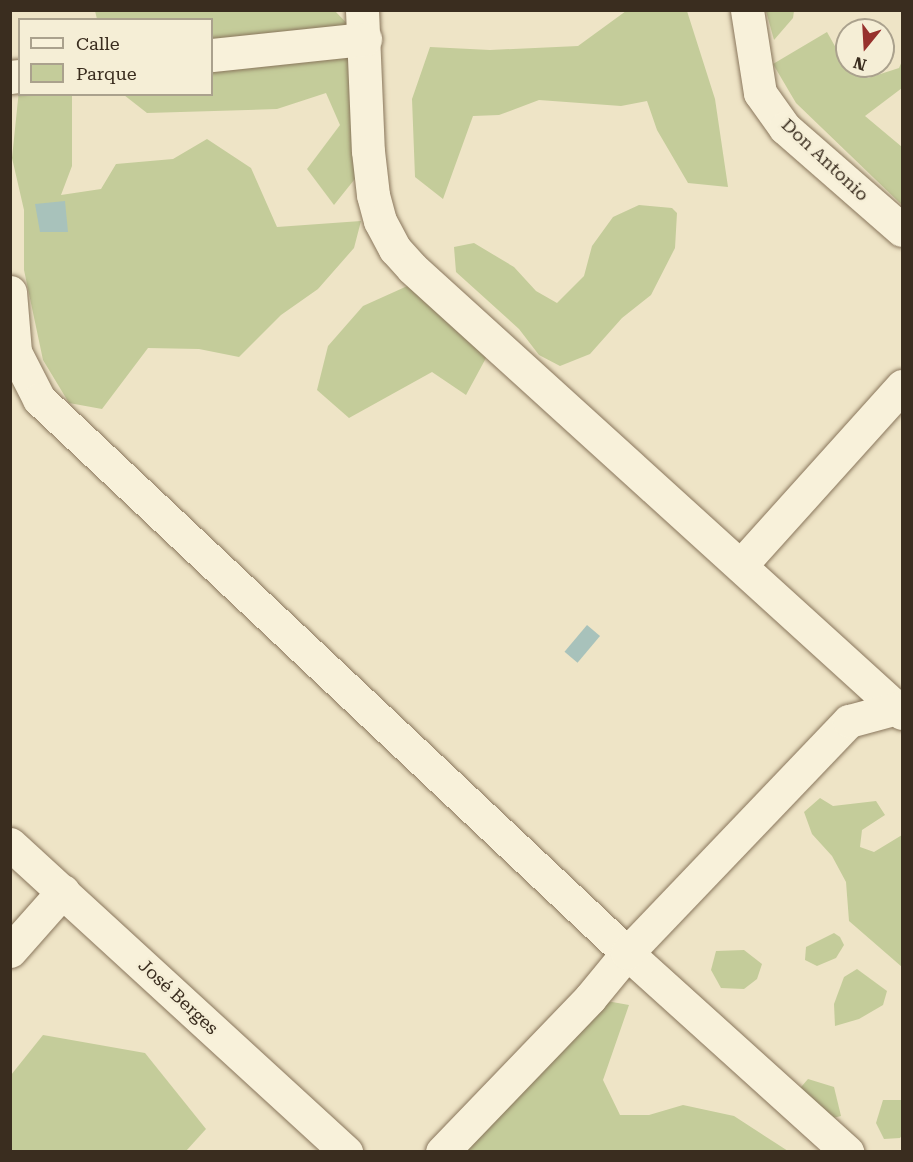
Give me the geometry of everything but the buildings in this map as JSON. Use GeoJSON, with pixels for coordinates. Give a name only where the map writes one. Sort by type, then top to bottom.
{"type":"FeatureCollection","features":[{"type":"Feature","properties":{"kind":"street","name":"Don Antonio"},"geometry":{"type":"LineString","coordinates":[[747,10],[760,93],[785,128],[903,230]]}},
{"type":"Feature","properties":{"kind":"street"},"geometry":{"type":"LineString","coordinates":[[213,55],[364,25],[368,151],[373,195],[380,221],[395,249],[412,268],[900,710]]}},
{"type":"Feature","properties":{"kind":"street"},"geometry":{"type":"LineString","coordinates":[[10,291],[15,352],[39,399],[627,953],[847,1152]]}},
{"type":"Feature","properties":{"kind":"street"},"geometry":{"type":"LineString","coordinates":[[741,565],[903,386]]}},
{"type":"Feature","properties":{"kind":"street"},"geometry":{"type":"LineString","coordinates":[[442,1152],[590,998],[627,953],[849,720],[857,670]]}},
{"type":"Feature","properties":{"kind":"street"},"geometry":{"type":"LineString","coordinates":[[849,720],[900,710]]}},
{"type":"Feature","properties":{"kind":"street","name":"José Berges"},"geometry":{"type":"LineString","coordinates":[[10,844],[346,1152]]}},
{"type":"Feature","properties":{"kind":"street"},"geometry":{"type":"LineString","coordinates":[[10,951],[63,891]]}},
{"type":"Feature","properties":{"kind":"green space"},"geometry":{"type":"Polygon","coordinates":[[[95,11],[335,11],[360,37],[362,170],[334,205],[307,169],[340,125],[326,93],[277,109],[147,113],[125,96],[213,96],[213,18],[97,18],[95,11]]]}},
{"type":"Feature","properties":{"kind":"green space"},"geometry":{"type":"Polygon","coordinates":[[[626,11],[687,11],[715,99],[728,187],[688,183],[657,130],[647,101],[621,106],[539,100],[499,115],[473,116],[443,199],[415,177],[412,99],[430,47],[490,50],[578,46],[626,11]]]}},
{"type":"Feature","properties":{"kind":"green space"},"geometry":{"type":"Polygon","coordinates":[[[766,11],[794,11],[793,18],[774,40],[766,11]]]}},
{"type":"Feature","properties":{"kind":"green space"},"geometry":{"type":"Polygon","coordinates":[[[827,32],[835,46],[835,78],[895,78],[895,69],[899,68],[902,61],[902,88],[865,116],[902,147],[902,205],[796,103],[773,64],[827,32]]]}},
{"type":"Feature","properties":{"kind":"green space"},"geometry":{"type":"Polygon","coordinates":[[[18,96],[72,96],[72,166],[61,195],[101,189],[116,164],[173,159],[207,139],[251,168],[277,227],[361,221],[354,248],[318,289],[281,315],[239,357],[199,349],[148,348],[102,409],[69,403],[43,360],[24,270],[24,210],[12,158],[18,96]]]}},
{"type":"Feature","properties":{"kind":"green space"},"geometry":{"type":"Polygon","coordinates":[[[639,205],[672,208],[677,213],[675,248],[651,295],[622,318],[590,354],[560,366],[539,355],[519,329],[456,272],[454,247],[474,243],[514,267],[536,291],[557,303],[584,276],[592,246],[613,217],[639,205]]]}},
{"type":"Feature","properties":{"kind":"green space"},"geometry":{"type":"Polygon","coordinates":[[[434,274],[488,325],[486,358],[466,395],[432,372],[349,418],[317,390],[328,346],[363,306],[434,274]]]}},
{"type":"Feature","properties":{"kind":"green space"},"geometry":{"type":"Polygon","coordinates":[[[820,798],[833,806],[876,801],[885,815],[862,830],[860,847],[874,852],[902,835],[902,967],[849,921],[846,882],[832,856],[812,834],[804,812],[820,798]]]}},
{"type":"Feature","properties":{"kind":"green space"},"geometry":{"type":"Polygon","coordinates":[[[834,933],[840,937],[844,945],[836,958],[817,966],[805,960],[806,947],[834,933]]]}},
{"type":"Feature","properties":{"kind":"green space"},"geometry":{"type":"Polygon","coordinates":[[[744,950],[762,964],[757,979],[744,989],[721,988],[711,970],[716,951],[744,950]]]}},
{"type":"Feature","properties":{"kind":"green space"},"geometry":{"type":"Polygon","coordinates":[[[857,969],[887,991],[883,1005],[859,1019],[835,1026],[834,1004],[844,977],[857,969]]]}},
{"type":"Feature","properties":{"kind":"green space"},"geometry":{"type":"Polygon","coordinates":[[[590,998],[629,1005],[603,1080],[620,1115],[649,1115],[683,1105],[734,1116],[788,1151],[433,1152],[590,998]]]}},
{"type":"Feature","properties":{"kind":"green space"},"geometry":{"type":"Polygon","coordinates":[[[43,1035],[145,1053],[206,1129],[186,1151],[11,1151],[11,1075],[43,1035]]]}},
{"type":"Feature","properties":{"kind":"green space"},"geometry":{"type":"Polygon","coordinates":[[[808,1079],[834,1087],[841,1116],[829,1119],[795,1094],[808,1079]]]}},
{"type":"Feature","properties":{"kind":"green space"},"geometry":{"type":"Polygon","coordinates":[[[883,1100],[902,1100],[902,1135],[900,1138],[884,1139],[876,1123],[883,1100]]]}},
{"type":"Feature","properties":{"kind":"water"},"geometry":{"type":"Polygon","coordinates":[[[65,201],[68,232],[40,232],[35,204],[65,201]]]}},
{"type":"Feature","properties":{"kind":"water"},"geometry":{"type":"Polygon","coordinates":[[[587,625],[600,636],[578,663],[565,652],[587,625]]]}}]}
